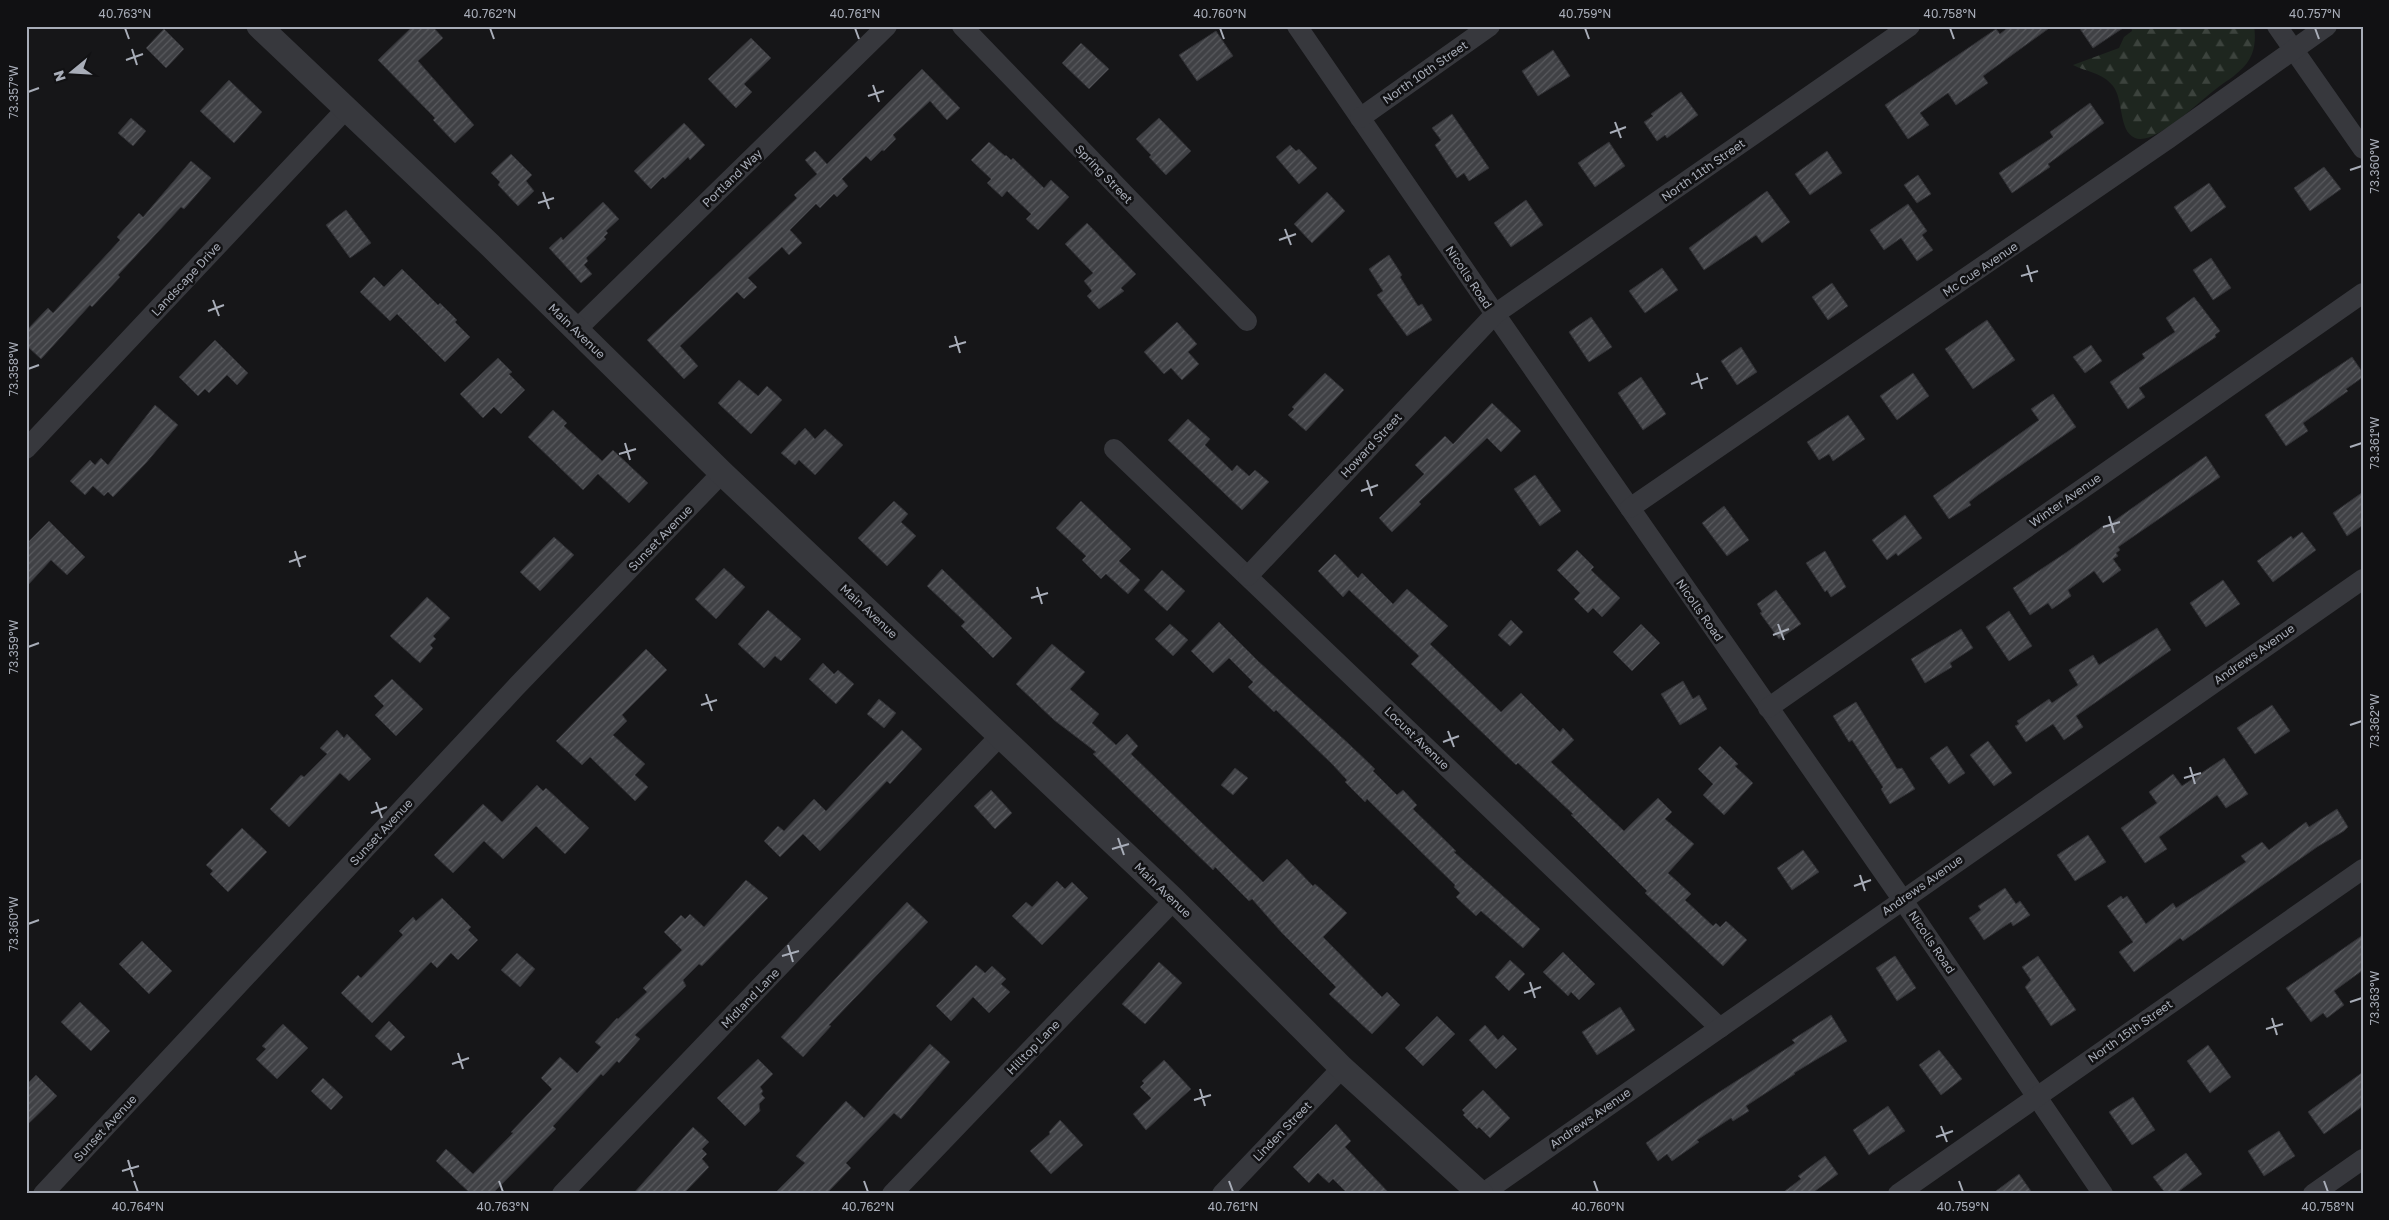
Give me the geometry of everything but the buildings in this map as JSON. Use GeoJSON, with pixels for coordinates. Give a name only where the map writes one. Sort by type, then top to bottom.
{"type":"FeatureCollection","features":[{"type":"Feature","properties":{"kind":"street","name":"Main Avenue"},"geometry":{"type":"LineString","coordinates":[[260,26],[722,473],[1174,900],[1342,1068],[1482,1194]]}},
{"type":"Feature","properties":{"kind":"street","name":"Portland Way"},"geometry":{"type":"LineString","coordinates":[[576,330],[887,26]]}},
{"type":"Feature","properties":{"kind":"street","name":"Spring Street"},"geometry":{"type":"LineString","coordinates":[[962,26],[1247,321]]}},
{"type":"Feature","properties":{"kind":"street","name":"Nicolls Road"},"geometry":{"type":"LineString","coordinates":[[1297,26],[2104,1194]]}},
{"type":"Feature","properties":{"kind":"street","name":"North 10th Street"},"geometry":{"type":"LineString","coordinates":[[1360,118],[1490,26]]}},
{"type":"Feature","properties":{"kind":"street","name":"North 11th Street"},"geometry":{"type":"LineString","coordinates":[[1495,314],[1910,26]]}},
{"type":"Feature","properties":{"kind":"street"},"geometry":{"type":"LineString","coordinates":[[2276,26],[2363,149]]}},
{"type":"Feature","properties":{"kind":"street","name":"Mc Cue Avenue"},"geometry":{"type":"LineString","coordinates":[[1630,508],[2160,144],[2327,26]]}},
{"type":"Feature","properties":{"kind":"street","name":"Landscape Drive"},"geometry":{"type":"LineString","coordinates":[[26,449],[346,109]]}},
{"type":"Feature","properties":{"kind":"street","name":"Winter Avenue"},"geometry":{"type":"LineString","coordinates":[[1768,708],[2363,293]]}},
{"type":"Feature","properties":{"kind":"street","name":"Howard Street"},"geometry":{"type":"LineString","coordinates":[[1248,576],[1495,314]]}},
{"type":"Feature","properties":{"kind":"street","name":"Locust Avenue"},"geometry":{"type":"LineString","coordinates":[[1114,448],[1720,1028]]}},
{"type":"Feature","properties":{"kind":"street","name":"Sunset Avenue"},"geometry":{"type":"LineString","coordinates":[[43,1194],[515,688],[722,473]]}},
{"type":"Feature","properties":{"kind":"street","name":"Andrews Avenue"},"geometry":{"type":"LineString","coordinates":[[1482,1194],[2363,579]]}},
{"type":"Feature","properties":{"kind":"street","name":"Midland Lane"},"geometry":{"type":"LineString","coordinates":[[562,1194],[1000,736]]}},
{"type":"Feature","properties":{"kind":"street","name":"North 15th Street"},"geometry":{"type":"LineString","coordinates":[[1898,1194],[2363,869]]}},
{"type":"Feature","properties":{"kind":"street","name":"Hilltop Lane"},"geometry":{"type":"LineString","coordinates":[[892,1194],[1174,900]]}},
{"type":"Feature","properties":{"kind":"street","name":"Linden Street"},"geometry":{"type":"LineString","coordinates":[[1222,1194],[1342,1068]]}},
{"type":"Feature","properties":{"kind":"street"},"geometry":{"type":"LineString","coordinates":[[2313,1194],[2363,1159]]}},
{"type":"Feature","properties":{"kind":"green space"},"geometry":{"type":"Polygon","coordinates":[[[2131,26],[2254,26],[2254,45],[2250,59],[2243,68],[2175,122],[2153,136],[2143,139],[2135,138],[2130,134],[2123,122],[2119,99],[2113,86],[2100,75],[2073,65],[2119,48],[2124,37],[2132,31],[2131,26]]]}}]}
